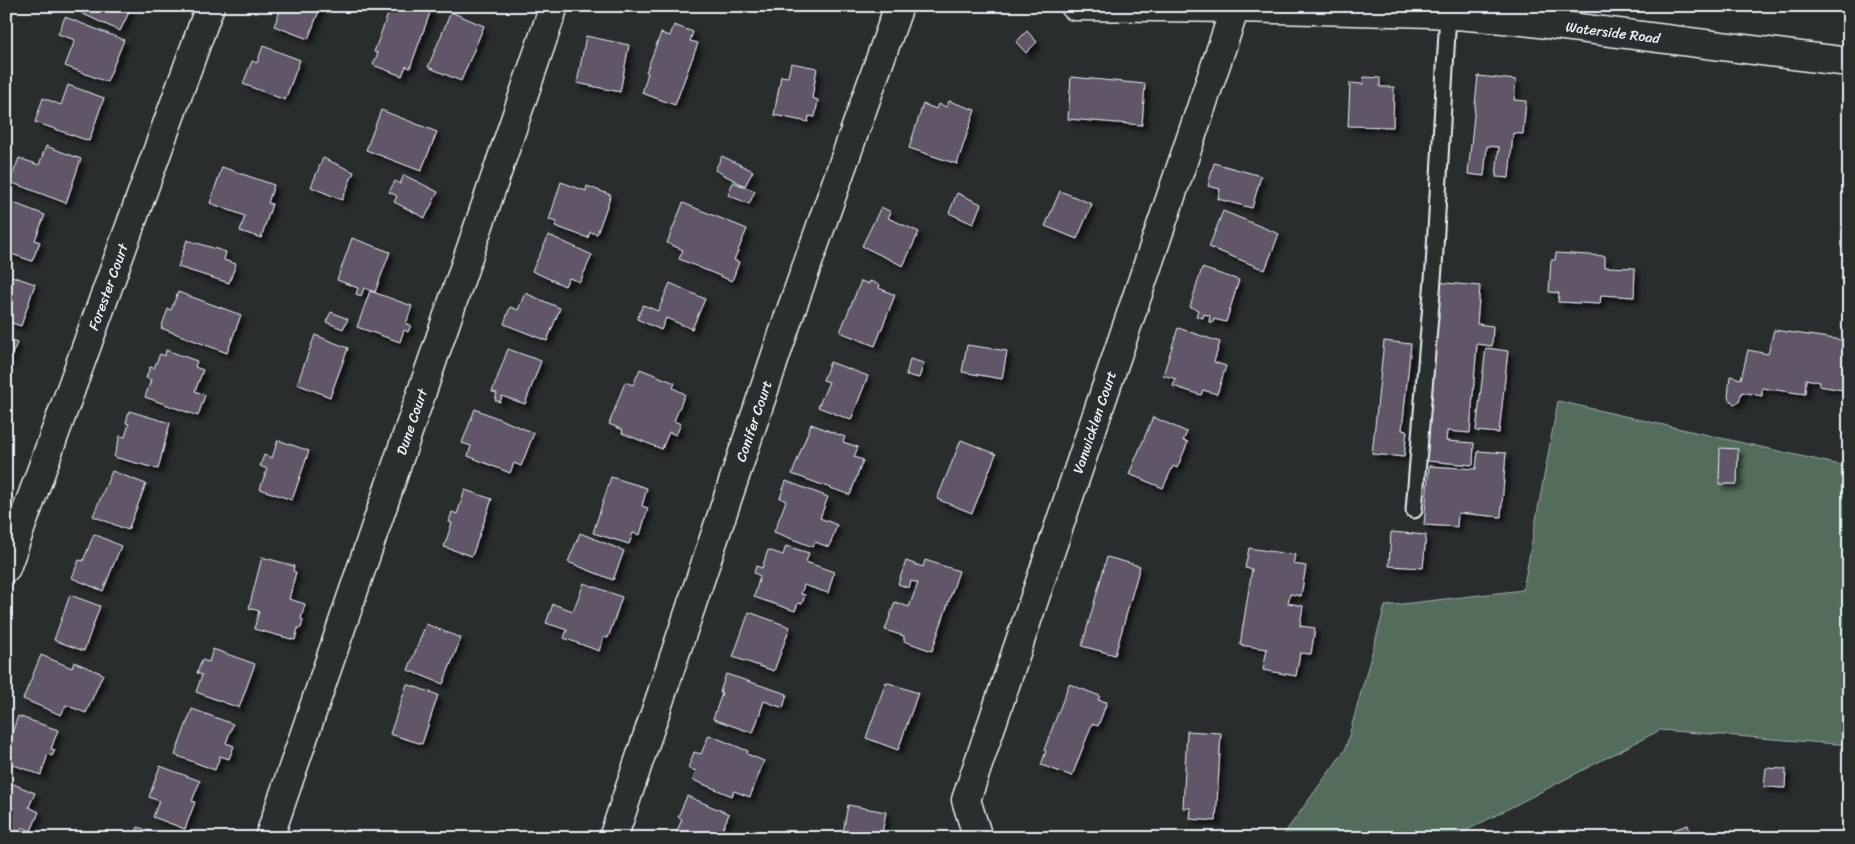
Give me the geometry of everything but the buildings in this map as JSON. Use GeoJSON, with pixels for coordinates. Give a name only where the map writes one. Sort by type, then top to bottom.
{"type":"FeatureCollection","features":[{"type":"Feature","properties":{"kind":"street","name":"Forester Court"},"geometry":{"type":"LineString","coordinates":[[6,568],[210,6]]}},
{"type":"Feature","properties":{"kind":"street","name":"Dune Court"},"geometry":{"type":"LineString","coordinates":[[269,838],[554,6]]}},
{"type":"Feature","properties":{"kind":"street","name":"Conifer Court"},"geometry":{"type":"LineString","coordinates":[[613,838],[788,319],[899,6]]}},
{"type":"Feature","properties":{"kind":"street","name":"Waterside Road"},"geometry":{"type":"LineString","coordinates":[[1075,6],[1448,14],[1514,20],[1849,62]]}},
{"type":"Feature","properties":{"kind":"street","name":"Vanwicklen Court"},"geometry":{"type":"LineString","coordinates":[[978,838],[966,800],[1235,8]]}},
{"type":"Feature","properties":{"kind":"lane"},"geometry":{"type":"LineString","coordinates":[[1414,510],[1434,267],[1448,14]]}},
{"type":"Feature","properties":{"kind":"green space"},"geometry":{"type":"Polygon","coordinates":[[[1558,401],[1849,467],[1849,745],[1660,730],[1452,838],[1281,838],[1345,750],[1385,606],[1523,590],[1558,401]]]}}]}
